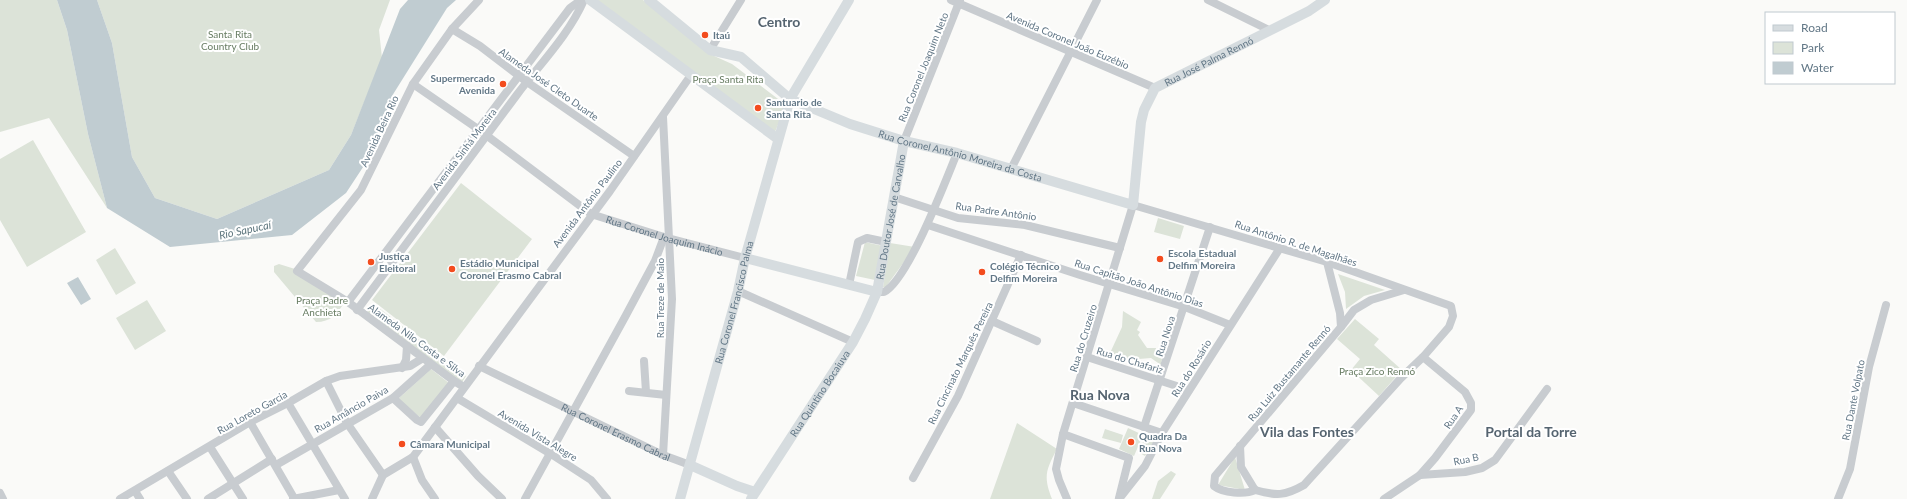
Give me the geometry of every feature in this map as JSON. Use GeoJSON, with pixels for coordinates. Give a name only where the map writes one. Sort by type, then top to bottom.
{"type":"FeatureCollection","features":[{"type":"Feature","properties":{"kind":"main road"},"geometry":{"type":"LineString","coordinates":[[590,0],[778,139],[790,99],[849,0]]}},
{"type":"Feature","properties":{"kind":"main road"},"geometry":{"type":"LineString","coordinates":[[650,0],[710,50]]}},
{"type":"Feature","properties":{"kind":"main road","name":"Rua José Palma Rennó"},"geometry":{"type":"LineString","coordinates":[[1133,205],[1141,122],[1144,110],[1155,88],[1309,11],[1325,0]]}},
{"type":"Feature","properties":{"kind":"main road","name":"Rua Coronel Antônio Moreira da Costa"},"geometry":{"type":"LineString","coordinates":[[710,50],[741,57],[790,99],[850,124],[904,141],[957,153],[1133,205]]}},
{"type":"Feature","properties":{"kind":"main road","name":"Rua Coronel Francisco Palma"},"geometry":{"type":"LineString","coordinates":[[680,499],[778,139]]}},
{"type":"Feature","properties":{"kind":"main road","name":"Rua Doutor José de Carvalho"},"geometry":{"type":"LineString","coordinates":[[877,292],[904,141]]}},
{"type":"Feature","properties":{"kind":"main road","name":"Rua Coronel Joaquim Inácio"},"geometry":{"type":"LineString","coordinates":[[745,258],[877,292]]}},
{"type":"Feature","properties":{"kind":"main road","name":"Rua Quintino Bocaiuva"},"geometry":{"type":"LineString","coordinates":[[753,496],[853,342],[877,292]]}},
{"type":"Feature","properties":{"kind":"main road","name":"Rua Coronel Erasmo Cabral"},"geometry":{"type":"LineString","coordinates":[[690,465],[737,486],[753,496]]}},
{"type":"Feature","properties":{"kind":"street","name":"Avenida Beira Rio"},"geometry":{"type":"LineString","coordinates":[[348,302],[298,271],[361,190],[413,84],[452,28],[479,0]]}},
{"type":"Feature","properties":{"kind":"street","name":"Avenida Sinhá Moreira"},"geometry":{"type":"LineString","coordinates":[[348,302],[570,8],[582,0]]}},
{"type":"Feature","properties":{"kind":"street","name":"Avenida Sinhá Moreira"},"geometry":{"type":"LineString","coordinates":[[357,310],[452,180],[578,14],[582,0]]}},
{"type":"Feature","properties":{"kind":"street"},"geometry":{"type":"LineString","coordinates":[[710,50],[741,0]]}},
{"type":"Feature","properties":{"kind":"street"},"geometry":{"type":"LineString","coordinates":[[1011,169],[1097,0]]}},
{"type":"Feature","properties":{"kind":"street"},"geometry":{"type":"LineString","coordinates":[[1208,0],[1269,30]]}},
{"type":"Feature","properties":{"kind":"street","name":"Avenida Coronel João Euzébio"},"geometry":{"type":"LineString","coordinates":[[957,1],[1155,88]]}},
{"type":"Feature","properties":{"kind":"street","name":"Rua Coronel Joaquim Neto"},"geometry":{"type":"LineString","coordinates":[[904,141],[957,1]]}},
{"type":"Feature","properties":{"kind":"street","name":"Alameda José Cleto Duarte"},"geometry":{"type":"LineString","coordinates":[[452,28],[480,46],[527,82],[634,156]]}},
{"type":"Feature","properties":{"kind":"street","name":"Avenida Antônio Paulino"},"geometry":{"type":"LineString","coordinates":[[412,457],[663,117],[691,75]]}},
{"type":"Feature","properties":{"kind":"street","name":"Rua Coronel Joaquim Inácio"},"geometry":{"type":"LineString","coordinates":[[413,84],[478,129],[591,214],[667,237],[745,258]]}},
{"type":"Feature","properties":{"kind":"street","name":"Rua Treze de Maio"},"geometry":{"type":"LineString","coordinates":[[663,117],[667,237],[672,299],[663,455]]}},
{"type":"Feature","properties":{"kind":"street"},"geometry":{"type":"LineString","coordinates":[[877,292],[884,292],[896,284],[928,225],[933,209],[957,153]]}},
{"type":"Feature","properties":{"kind":"street"},"geometry":{"type":"LineString","coordinates":[[444,174],[452,180]]}},
{"type":"Feature","properties":{"kind":"street","name":"Rua Padre Antônio"},"geometry":{"type":"LineString","coordinates":[[894,197],[958,218],[1025,224],[1120,248]]}},
{"type":"Feature","properties":{"kind":"street","name":"Rua Antônio R. de Magalhães"},"geometry":{"type":"LineString","coordinates":[[1133,205],[1327,262],[1450,306],[1453,316],[1449,327],[1423,357]]}},
{"type":"Feature","properties":{"kind":"street","name":"Rua do Cruzeiro"},"geometry":{"type":"LineString","coordinates":[[1067,499],[1056,469],[1063,434],[1133,205]]}},
{"type":"Feature","properties":{"kind":"street","name":"Rua Capitão João Antônio Dias"},"geometry":{"type":"LineString","coordinates":[[928,225],[1185,307],[1230,325]]}},
{"type":"Feature","properties":{"kind":"street","name":"Rua Nova"},"geometry":{"type":"LineString","coordinates":[[1144,428],[1185,307],[1210,227]]}},
{"type":"Feature","properties":{"kind":"street"},"geometry":{"type":"LineString","coordinates":[[525,499],[551,454],[667,237]]}},
{"type":"Feature","properties":{"kind":"street"},"geometry":{"type":"LineString","coordinates":[[848,284],[858,242],[867,238],[886,242]]}},
{"type":"Feature","properties":{"kind":"street","name":"Rua do Rosário"},"geometry":{"type":"LineString","coordinates":[[1119,499],[1145,466],[1162,433],[1280,248]]}},
{"type":"Feature","properties":{"kind":"street","name":"Rua Cincinato Marquês Pereira"},"geometry":{"type":"LineString","coordinates":[[913,478],[958,396],[1021,255]]}},
{"type":"Feature","properties":{"kind":"street","name":"Rua Luiz Bustamante Rennó"},"geometry":{"type":"LineString","coordinates":[[1253,494],[1219,490],[1214,486],[1215,476],[1341,327],[1340,313],[1327,262]]}},
{"type":"Feature","properties":{"kind":"street"},"geometry":{"type":"LineString","coordinates":[[738,290],[853,342]]}},
{"type":"Feature","properties":{"kind":"street"},"geometry":{"type":"LineString","coordinates":[[1341,327],[1354,310],[1371,300],[1404,290]]}},
{"type":"Feature","properties":{"kind":"street"},"geometry":{"type":"LineString","coordinates":[[348,302],[357,310]]}},
{"type":"Feature","properties":{"kind":"street","name":"Rua Dante Volpato"},"geometry":{"type":"LineString","coordinates":[[1838,499],[1850,468],[1869,367],[1886,305]]}},
{"type":"Feature","properties":{"kind":"street","name":"Alameda Nilo Costa e Silva"},"geometry":{"type":"LineString","coordinates":[[357,310],[464,387]]}},
{"type":"Feature","properties":{"kind":"street"},"geometry":{"type":"LineString","coordinates":[[992,321],[1037,341]]}},
{"type":"Feature","properties":{"kind":"street"},"geometry":{"type":"LineString","coordinates":[[402,368],[406,360],[407,346]]}},
{"type":"Feature","properties":{"kind":"street","name":"Rua do Chafariz"},"geometry":{"type":"LineString","coordinates":[[1087,357],[1189,390]]}},
{"type":"Feature","properties":{"kind":"street"},"geometry":{"type":"LineString","coordinates":[[1240,446],[1240,467],[1253,494],[1273,495],[1292,492],[1304,485],[1400,378],[1423,357]]}},
{"type":"Feature","properties":{"kind":"street","name":"Rua A"},"geometry":{"type":"LineString","coordinates":[[1420,475],[1440,452],[1471,410],[1471,403],[1465,392],[1423,357]]}},
{"type":"Feature","properties":{"kind":"street","name":"Rua Loreto Garcia"},"geometry":{"type":"LineString","coordinates":[[120,499],[250,422],[288,403],[326,381],[340,376],[402,368],[416,363],[423,358]]}},
{"type":"Feature","properties":{"kind":"street"},"geometry":{"type":"LineString","coordinates":[[644,361],[646,392]]}},
{"type":"Feature","properties":{"kind":"street","name":"Rua Amâncio Paiva"},"geometry":{"type":"LineString","coordinates":[[208,499],[233,483],[312,444],[393,398],[431,364]]}},
{"type":"Feature","properties":{"kind":"street","name":"Rua Coronel Erasmo Cabral"},"geometry":{"type":"LineString","coordinates":[[479,366],[663,455],[690,465]]}},
{"type":"Feature","properties":{"kind":"street"},"geometry":{"type":"LineString","coordinates":[[326,381],[347,423],[383,475]]}},
{"type":"Feature","properties":{"kind":"street"},"geometry":{"type":"LineString","coordinates":[[393,398],[417,420],[422,422],[454,381]]}},
{"type":"Feature","properties":{"kind":"street","name":"Rua B"},"geometry":{"type":"LineString","coordinates":[[1384,499],[1420,475],[1465,472],[1482,468],[1495,460],[1546,389]]}},
{"type":"Feature","properties":{"kind":"street"},"geometry":{"type":"LineString","coordinates":[[629,391],[666,395]]}},
{"type":"Feature","properties":{"kind":"street","name":"Avenida Vista Alegre"},"geometry":{"type":"LineString","coordinates":[[457,398],[551,454],[591,480],[604,498]]}},
{"type":"Feature","properties":{"kind":"street"},"geometry":{"type":"LineString","coordinates":[[288,403],[345,499]]}},
{"type":"Feature","properties":{"kind":"street"},"geometry":{"type":"LineString","coordinates":[[1073,403],[1162,433]]}},
{"type":"Feature","properties":{"kind":"street"},"geometry":{"type":"LineString","coordinates":[[250,422],[294,498],[339,490]]}},
{"type":"Feature","properties":{"kind":"street"},"geometry":{"type":"LineString","coordinates":[[435,427],[478,476],[502,499]]}},
{"type":"Feature","properties":{"kind":"street"},"geometry":{"type":"LineString","coordinates":[[1063,434],[1129,458],[1119,499]]}},
{"type":"Feature","properties":{"kind":"street"},"geometry":{"type":"LineString","coordinates":[[210,447],[243,499]]}},
{"type":"Feature","properties":{"kind":"street"},"geometry":{"type":"LineString","coordinates":[[372,499],[383,475],[412,457],[422,480],[435,499]]}},
{"type":"Feature","properties":{"kind":"street"},"geometry":{"type":"LineString","coordinates":[[168,471],[187,499]]}},
{"type":"Feature","properties":{"kind":"street"},"geometry":{"type":"LineString","coordinates":[[135,491],[140,499]]}},
{"type":"Feature","properties":{"kind":"street"},"geometry":{"type":"LineString","coordinates":[[0,493],[3,499]]}},
{"type":"Feature","properties":{"kind":"green space"},"geometry":{"type":"Polygon","coordinates":[[[0,0],[57,0],[67,30],[88,134],[107,208],[49,118],[0,132],[0,0]]]}},
{"type":"Feature","properties":{"kind":"green space","name":"Santa Rita Country Club"},"geometry":{"type":"Polygon","coordinates":[[[97,0],[390,0],[379,30],[382,58],[351,135],[329,170],[217,219],[155,198],[132,157],[112,43],[97,0]]]}},
{"type":"Feature","properties":{"kind":"green space","name":"Praça Santa Rita"},"geometry":{"type":"Polygon","coordinates":[[[597,0],[643,0],[712,55],[732,64],[786,105],[775,132],[597,0]]]}},
{"type":"Feature","properties":{"kind":"green space"},"geometry":{"type":"Polygon","coordinates":[[[33,140],[86,232],[27,267],[0,220],[0,159],[33,140]]]}},
{"type":"Feature","properties":{"kind":"green space","name":"Estádio Municipal Coronel Erasmo Cabral"},"geometry":{"type":"Polygon","coordinates":[[[461,183],[532,239],[444,356],[372,300],[461,183]]]}},
{"type":"Feature","properties":{"kind":"green space"},"geometry":{"type":"Polygon","coordinates":[[[1158,218],[1184,226],[1180,239],[1154,232],[1158,218]]]}},
{"type":"Feature","properties":{"kind":"green space"},"geometry":{"type":"Polygon","coordinates":[[[865,242],[883,246],[875,280],[856,276],[865,242]]]}},
{"type":"Feature","properties":{"kind":"green space"},"geometry":{"type":"Polygon","coordinates":[[[890,243],[915,247],[885,288],[883,287],[890,243]]]}},
{"type":"Feature","properties":{"kind":"green space"},"geometry":{"type":"Polygon","coordinates":[[[115,248],[136,283],[116,295],[96,260],[115,248]]]}},
{"type":"Feature","properties":{"kind":"green space","name":"Praça Padre Anchieta"},"geometry":{"type":"Polygon","coordinates":[[[279,264],[295,269],[344,303],[339,311],[326,321],[316,322],[274,272],[274,266],[279,264]]]}},
{"type":"Feature","properties":{"kind":"green space"},"geometry":{"type":"Polygon","coordinates":[[[1338,274],[1385,290],[1364,296],[1346,309],[1345,292],[1338,274]]]}},
{"type":"Feature","properties":{"kind":"green space"},"geometry":{"type":"Polygon","coordinates":[[[147,300],[166,331],[135,350],[116,318],[147,300]]]}},
{"type":"Feature","properties":{"kind":"green space"},"geometry":{"type":"Polygon","coordinates":[[[374,304],[466,376],[461,384],[366,313],[374,304]]]}},
{"type":"Feature","properties":{"kind":"green space"},"geometry":{"type":"Polygon","coordinates":[[[1123,311],[1141,322],[1137,330],[1140,332],[1138,335],[1147,348],[1156,348],[1155,356],[1162,359],[1161,365],[1151,358],[1127,360],[1110,353],[1122,327],[1123,311]]]}},
{"type":"Feature","properties":{"kind":"green space","name":"Praça Zico Rennó"},"geometry":{"type":"Polygon","coordinates":[[[1355,319],[1379,339],[1374,345],[1402,370],[1379,396],[1351,370],[1360,359],[1337,339],[1355,319]]]}},
{"type":"Feature","properties":{"kind":"green space"},"geometry":{"type":"Polygon","coordinates":[[[431,369],[449,383],[421,418],[398,399],[431,369]]]}},
{"type":"Feature","properties":{"kind":"green space"},"geometry":{"type":"Polygon","coordinates":[[[1017,423],[1057,449],[1050,462],[1047,473],[1047,484],[1052,499],[990,499],[1017,423]]]}},
{"type":"Feature","properties":{"kind":"green space","name":"Quadra Da Rua Nova"},"geometry":{"type":"Polygon","coordinates":[[[1128,428],[1143,435],[1134,456],[1119,449],[1128,428]]]}},
{"type":"Feature","properties":{"kind":"green space"},"geometry":{"type":"Polygon","coordinates":[[[1105,429],[1123,435],[1121,443],[1102,438],[1105,429]]]}},
{"type":"Feature","properties":{"kind":"green space"},"geometry":{"type":"Polygon","coordinates":[[[1148,432],[1157,436],[1145,456],[1138,452],[1148,432]]]}},
{"type":"Feature","properties":{"kind":"green space"},"geometry":{"type":"Polygon","coordinates":[[[1235,457],[1245,490],[1218,485],[1235,457]]]}},
{"type":"Feature","properties":{"kind":"green space"},"geometry":{"type":"Polygon","coordinates":[[[1171,471],[1176,474],[1160,499],[1152,499],[1158,481],[1171,471]]]}},
{"type":"Feature","properties":{"kind":"water","name":"Rio Sapucaí"},"geometry":{"type":"Polygon","coordinates":[[[57,0],[97,0],[112,43],[132,157],[155,198],[217,219],[329,170],[351,135],[400,9],[408,0],[456,0],[447,8],[392,96],[369,158],[346,193],[292,235],[170,247],[107,208],[88,134],[67,30],[57,0]]]}},
{"type":"Feature","properties":{"kind":"water"},"geometry":{"type":"Polygon","coordinates":[[[78,277],[91,299],[81,305],[67,283],[78,277]]]}},
{"type":"Feature","properties":{"kind":"place","name":"Itaú"},"geometry":{"type":"Point","coordinates":[705,35]}},
{"type":"Feature","properties":{"kind":"place","name":"Supermercado Avenida"},"geometry":{"type":"Point","coordinates":[503,84]}},
{"type":"Feature","properties":{"kind":"place","name":"Santuario de Santa Rita"},"geometry":{"type":"Point","coordinates":[758,108]}},
{"type":"Feature","properties":{"kind":"place","name":"Escola Estadual Delfim Moreira"},"geometry":{"type":"Point","coordinates":[1160,259]}},
{"type":"Feature","properties":{"kind":"place","name":"Justiça Eleitoral"},"geometry":{"type":"Point","coordinates":[371,262]}},
{"type":"Feature","properties":{"kind":"place","name":"Estádio Municipal Coronel Erasmo Cabral"},"geometry":{"type":"Point","coordinates":[452,269]}},
{"type":"Feature","properties":{"kind":"place","name":"Colégio Técnico Delfim Moreira"},"geometry":{"type":"Point","coordinates":[982,272]}},
{"type":"Feature","properties":{"kind":"place","name":"Quadra Da Rua Nova"},"geometry":{"type":"Point","coordinates":[1131,442]}},
{"type":"Feature","properties":{"kind":"place","name":"Câmara Municipal"},"geometry":{"type":"Point","coordinates":[402,444]}},
{"type":"Feature","properties":{"kind":"district","name":"Centro"},"geometry":{"type":"Point","coordinates":[779,22]}},
{"type":"Feature","properties":{"kind":"district","name":"Rua Nova"},"geometry":{"type":"Point","coordinates":[1100,395]}},
{"type":"Feature","properties":{"kind":"district","name":"Vila das Fontes"},"geometry":{"type":"Point","coordinates":[1307,432]}},
{"type":"Feature","properties":{"kind":"district","name":"Portal da Torre"},"geometry":{"type":"Point","coordinates":[1531,432]}}]}
